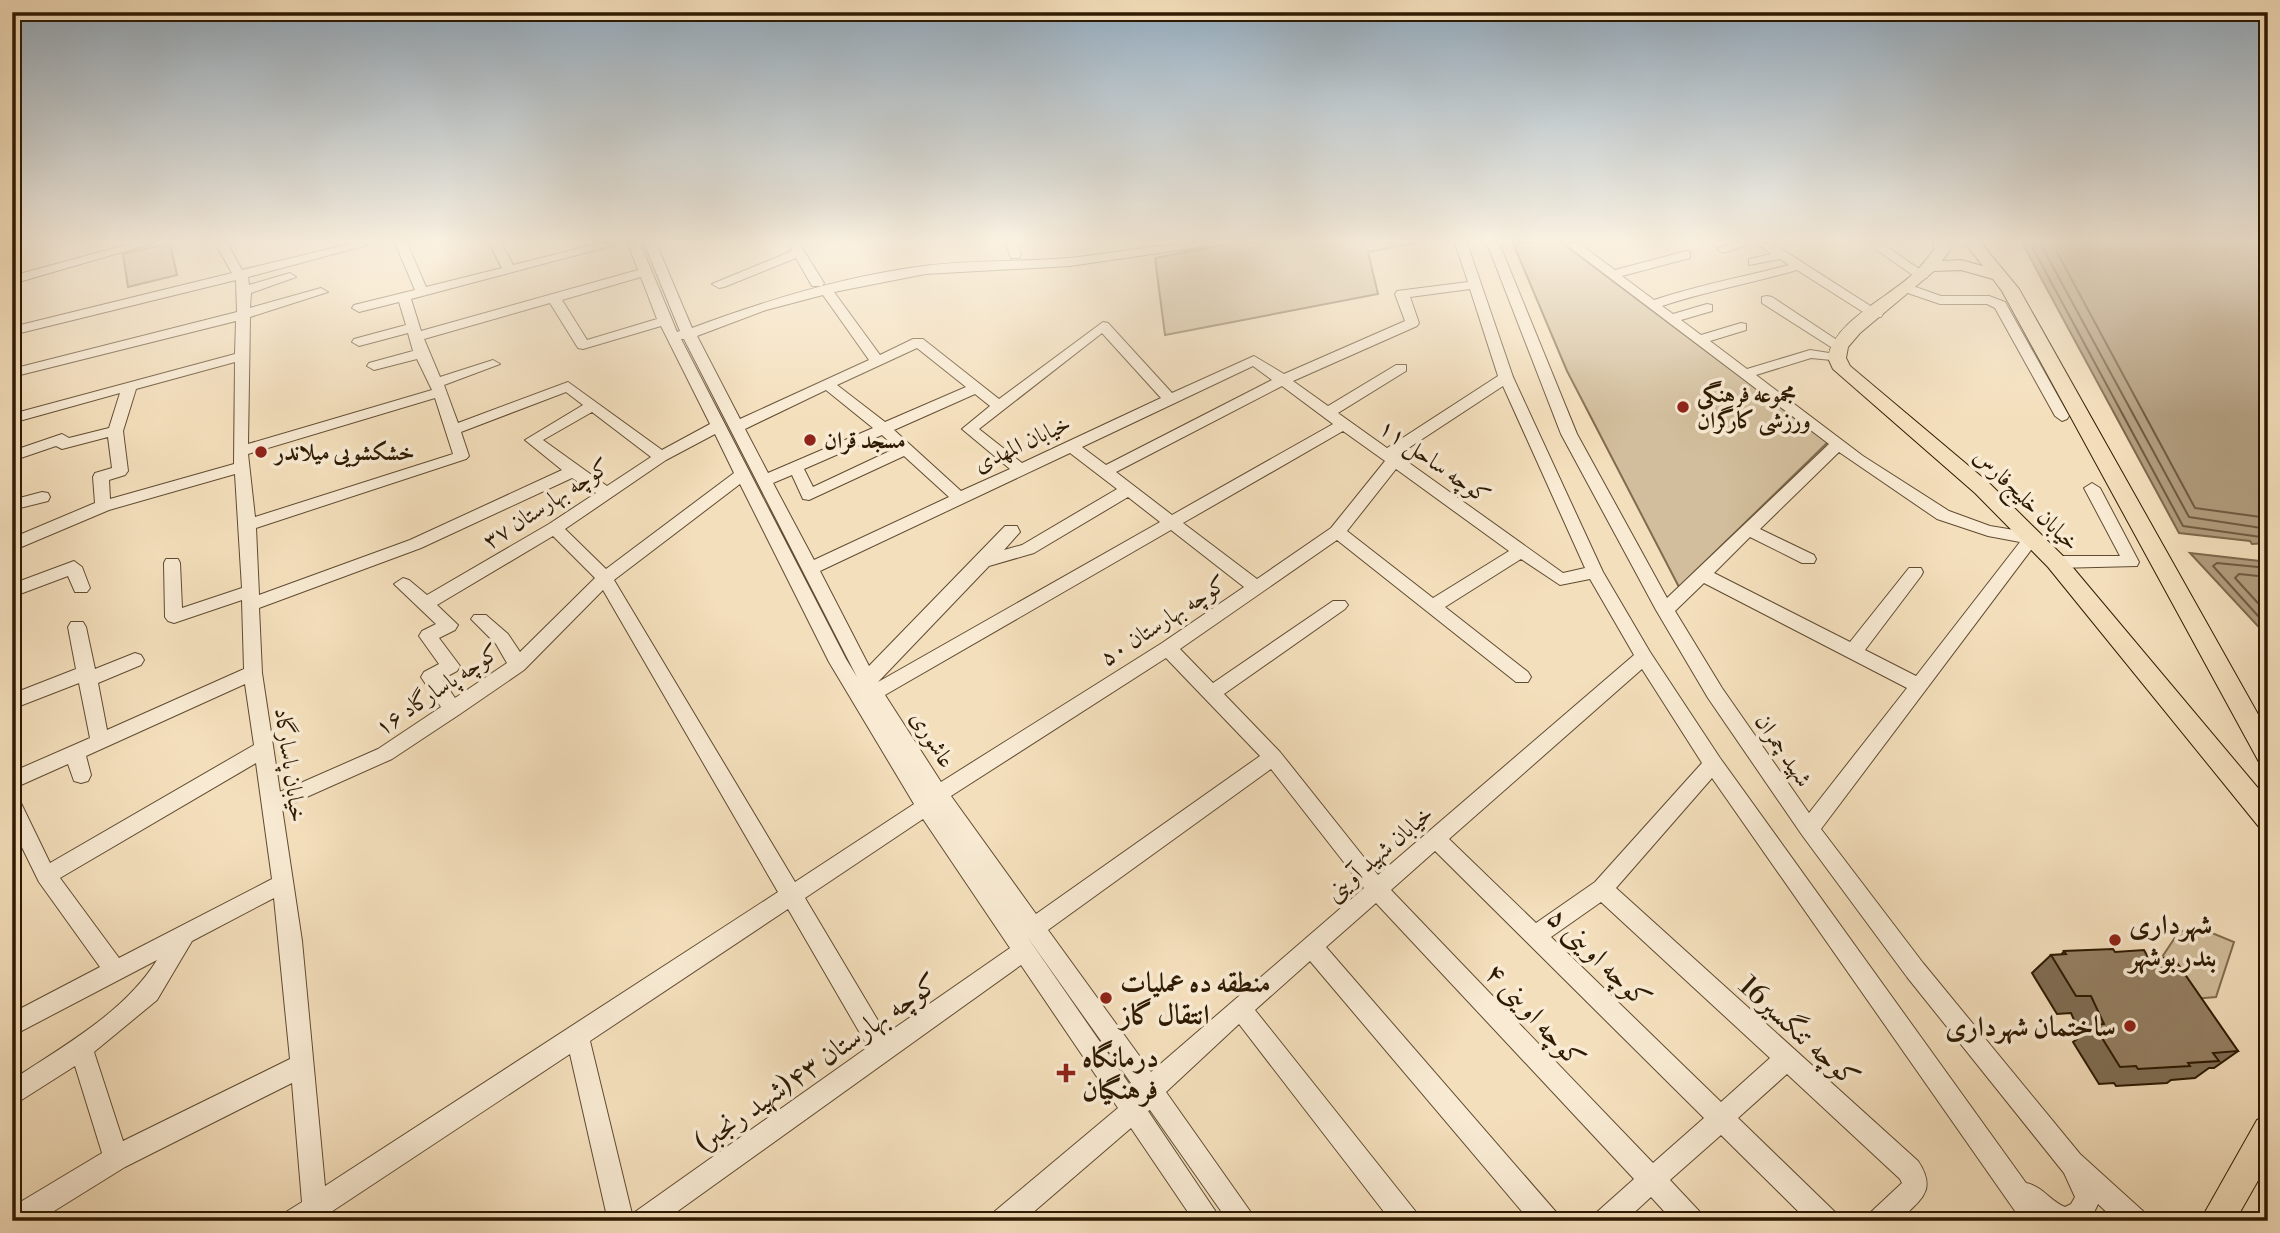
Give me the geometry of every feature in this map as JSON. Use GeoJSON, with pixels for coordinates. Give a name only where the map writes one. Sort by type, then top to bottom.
{"type":"FeatureCollection","features":[{"type":"Feature","properties":{"kind":"main road"},"geometry":{"type":"LineString","coordinates":[[1838,352],[1854,329],[1892,301]]}},
{"type":"Feature","properties":{"kind":"main road"},"geometry":{"type":"LineString","coordinates":[[2016,301],[2268,755]]}},
{"type":"Feature","properties":{"kind":"main road","name":"خیابان خلیج‌فارس"},"geometry":{"type":"LineString","coordinates":[[1838,352],[1842,369],[1853,380],[1982,488],[2056,562],[2268,819]]}},
{"type":"Feature","properties":{"kind":"main road"},"geometry":{"type":"LineString","coordinates":[[2217,1221],[2268,1132]]}},
{"type":"Feature","properties":{"kind":"street"},"geometry":{"type":"LineString","coordinates":[[12,331],[125,301]]}},
{"type":"Feature","properties":{"kind":"street","name":"خیابان پاسارگاد"},"geometry":{"type":"LineString","coordinates":[[244,301],[241,459],[248,525],[253,673],[291,941],[303,1065],[309,1216]]}},
{"type":"Feature","properties":{"kind":"street"},"geometry":{"type":"LineString","coordinates":[[12,373],[215,323],[291,301]]}},
{"type":"Feature","properties":{"kind":"street"},"geometry":{"type":"LineString","coordinates":[[359,308],[387,301]]}},
{"type":"Feature","properties":{"kind":"street"},"geometry":{"type":"LineString","coordinates":[[248,525],[461,456],[437,387],[421,353],[405,301]]}},
{"type":"Feature","properties":{"kind":"street"},"geometry":{"type":"LineString","coordinates":[[359,342],[553,301]]}},
{"type":"Feature","properties":{"kind":"street"},"geometry":{"type":"LineString","coordinates":[[555,301],[583,345],[679,329],[770,301]]}},
{"type":"Feature","properties":{"kind":"street","name":"عاشوری"},"geometry":{"type":"LineString","coordinates":[[664,301],[727,426],[764,481],[932,800],[1023,951],[1133,1111],[1200,1217]]}},
{"type":"Feature","properties":{"kind":"street","name":"عاشوری"},"geometry":{"type":"LineString","coordinates":[[669,301],[679,329]]}},
{"type":"Feature","properties":{"kind":"street"},"geometry":{"type":"LineString","coordinates":[[831,301],[877,361]]}},
{"type":"Feature","properties":{"kind":"street"},"geometry":{"type":"LineString","coordinates":[[1104,472],[1283,380],[1412,323],[1404,301]]}},
{"type":"Feature","properties":{"kind":"street"},"geometry":{"type":"LineString","coordinates":[[1479,301],[1506,377],[1595,572],[1644,657],[1713,764],[2038,1221]]}},
{"type":"Feature","properties":{"kind":"street","name":"شهید چمران"},"geometry":{"type":"LineString","coordinates":[[1516,301],[1569,434],[1665,610],[1715,693],[1809,829],[1915,970],[2071,1163],[2134,1221]]}},
{"type":"Feature","properties":{"kind":"street"},"geometry":{"type":"LineString","coordinates":[[1645,301],[1838,444],[1943,515],[1988,531],[2032,538],[1809,829]]}},
{"type":"Feature","properties":{"kind":"street"},"geometry":{"type":"LineString","coordinates":[[1651,305],[1664,301]]}},
{"type":"Feature","properties":{"kind":"street"},"geometry":{"type":"LineString","coordinates":[[1768,301],[1838,352]]}},
{"type":"Feature","properties":{"kind":"street"},"geometry":{"type":"LineString","coordinates":[[1854,301],[1876,314]]}},
{"type":"Feature","properties":{"kind":"street"},"geometry":{"type":"LineString","coordinates":[[1990,301],[2000,305],[2062,416]]}},
{"type":"Feature","properties":{"kind":"street"},"geometry":{"type":"LineString","coordinates":[[1670,319],[1707,307]]}},
{"type":"Feature","properties":{"kind":"street"},"geometry":{"type":"LineString","coordinates":[[12,325],[91,309]]}},
{"type":"Feature","properties":{"kind":"street"},"geometry":{"type":"LineString","coordinates":[[1020,469],[969,429],[1103,326],[1170,399]]}},
{"type":"Feature","properties":{"kind":"street"},"geometry":{"type":"LineString","coordinates":[[1699,340],[1741,327]]}},
{"type":"Feature","properties":{"kind":"street","name":"کوچه بهارستان ۳۷"},"geometry":{"type":"LineString","coordinates":[[426,603],[555,528],[661,457],[918,342],[976,388]]}},
{"type":"Feature","properties":{"kind":"street"},"geometry":{"type":"LineString","coordinates":[[1745,374],[1810,354],[1838,352]]}},
{"type":"Feature","properties":{"kind":"street"},"geometry":{"type":"LineString","coordinates":[[374,366],[421,353]]}},
{"type":"Feature","properties":{"kind":"street"},"geometry":{"type":"LineString","coordinates":[[12,419],[243,356]]}},
{"type":"Feature","properties":{"kind":"street","name":"کوچه ساحل ۱۱"},"geometry":{"type":"LineString","coordinates":[[1254,360],[1560,579],[1595,572]]}},
{"type":"Feature","properties":{"kind":"street","name":"خیابان المهدی"},"geometry":{"type":"LineString","coordinates":[[810,569],[1254,360]]}},
{"type":"Feature","properties":{"kind":"street"},"geometry":{"type":"LineString","coordinates":[[12,545],[103,506],[241,459],[493,364]]}},
{"type":"Feature","properties":{"kind":"street"},"geometry":{"type":"LineString","coordinates":[[1328,413],[1401,368]]}},
{"type":"Feature","properties":{"kind":"street","name":"کوچه بهارستان ۵۰"},"geometry":{"type":"LineString","coordinates":[[309,1216],[932,800],[1168,648],[1337,532],[1390,459],[1506,377]]}},
{"type":"Feature","properties":{"kind":"street"},"geometry":{"type":"LineString","coordinates":[[827,384],[907,449],[958,498]]}},
{"type":"Feature","properties":{"kind":"street"},"geometry":{"type":"LineString","coordinates":[[103,506],[101,477],[120,471],[114,431],[130,386]]}},
{"type":"Feature","properties":{"kind":"street"},"geometry":{"type":"LineString","coordinates":[[452,430],[568,386],[661,457]]}},
{"type":"Feature","properties":{"kind":"street"},"geometry":{"type":"LineString","coordinates":[[764,481],[976,388],[1000,407]]}},
{"type":"Feature","properties":{"kind":"street"},"geometry":{"type":"LineString","coordinates":[[591,406],[533,440],[606,492]]}},
{"type":"Feature","properties":{"kind":"street"},"geometry":{"type":"LineString","coordinates":[[871,687],[1173,523],[1343,424]]}},
{"type":"Feature","properties":{"kind":"street","name":"عاشوری"},"geometry":{"type":"LineString","coordinates":[[727,426],[742,475],[838,662],[932,800],[1033,928],[1244,1221]]}},
{"type":"Feature","properties":{"kind":"street"},"geometry":{"type":"LineString","coordinates":[[12,456],[62,439],[62,444],[114,431]]}},
{"type":"Feature","properties":{"kind":"street"},"geometry":{"type":"LineString","coordinates":[[1665,610],[1838,444]]}},
{"type":"Feature","properties":{"kind":"street"},"geometry":{"type":"LineString","coordinates":[[1070,446],[1256,587]]}},
{"type":"Feature","properties":{"kind":"street"},"geometry":{"type":"LineString","coordinates":[[796,468],[809,495],[907,449]]}},
{"type":"Feature","properties":{"kind":"street"},"geometry":{"type":"LineString","coordinates":[[172,563],[174,617],[336,577],[448,531],[573,471]]}},
{"type":"Feature","properties":{"kind":"street","name":"کوچه پاسارگاد ۱۶"},"geometry":{"type":"LineString","coordinates":[[272,804],[385,754],[518,665],[605,578],[742,475]]}},
{"type":"Feature","properties":{"kind":"street"},"geometry":{"type":"LineString","coordinates":[[2056,562],[2131,562],[2092,488]]}},
{"type":"Feature","properties":{"kind":"street"},"geometry":{"type":"LineString","coordinates":[[983,562],[1028,549],[1128,490]]}},
{"type":"Feature","properties":{"kind":"street"},"geometry":{"type":"LineString","coordinates":[[12,506],[42,498]]}},
{"type":"Feature","properties":{"kind":"street"},"geometry":{"type":"LineString","coordinates":[[555,528],[605,578],[883,1051]]}},
{"type":"Feature","properties":{"kind":"street"},"geometry":{"type":"LineString","coordinates":[[871,687],[1012,530]]}},
{"type":"Feature","properties":{"kind":"street"},"geometry":{"type":"LineString","coordinates":[[1749,530],[1808,559]]}},
{"type":"Feature","properties":{"kind":"street"},"geometry":{"type":"LineString","coordinates":[[1337,532],[1522,677]]}},
{"type":"Feature","properties":{"kind":"street"},"geometry":{"type":"LineString","coordinates":[[1433,606],[1522,551]]}},
{"type":"Feature","properties":{"kind":"street"},"geometry":{"type":"LineString","coordinates":[[14,585],[74,567],[81,588]]}},
{"type":"Feature","properties":{"kind":"street"},"geometry":{"type":"LineString","coordinates":[[1853,652],[1915,572]]}},
{"type":"Feature","properties":{"kind":"street"},"geometry":{"type":"LineString","coordinates":[[1703,575],[1920,686]]}},
{"type":"Feature","properties":{"kind":"street"},"geometry":{"type":"LineString","coordinates":[[403,584],[449,625],[428,636],[452,666],[430,677],[453,709]]}},
{"type":"Feature","properties":{"kind":"street"},"geometry":{"type":"LineString","coordinates":[[1212,692],[1339,606]]}},
{"type":"Feature","properties":{"kind":"street"},"geometry":{"type":"LineString","coordinates":[[480,619],[502,639],[518,665]]}},
{"type":"Feature","properties":{"kind":"street"},"geometry":{"type":"LineString","coordinates":[[77,627],[100,741]]}},
{"type":"Feature","properties":{"kind":"street","name":"کوچه اوینی ۴"},"geometry":{"type":"LineString","coordinates":[[1168,648],[1273,757],[1377,889],[1691,1221]]}},
{"type":"Feature","properties":{"kind":"street","name":"خیابان شهید آوینی"},"geometry":{"type":"LineString","coordinates":[[1003,1221],[1133,1111],[1150,1090],[1240,1009],[1644,657]]}},
{"type":"Feature","properties":{"kind":"street"},"geometry":{"type":"LineString","coordinates":[[12,702],[135,660]]}},
{"type":"Feature","properties":{"kind":"street"},"geometry":{"type":"LineString","coordinates":[[12,781],[253,673]]}},
{"type":"Feature","properties":{"kind":"street"},"geometry":{"type":"LineString","coordinates":[[46,876],[265,748]]}},
{"type":"Feature","properties":{"kind":"street"},"geometry":{"type":"LineString","coordinates":[[75,753],[82,775]]}},
{"type":"Feature","properties":{"kind":"street"},"geometry":{"type":"LineString","coordinates":[[1033,928],[1273,757]]}},
{"type":"Feature","properties":{"kind":"street"},"geometry":{"type":"LineString","coordinates":[[1535,936],[1602,889],[1713,764]]}},
{"type":"Feature","properties":{"kind":"street"},"geometry":{"type":"LineString","coordinates":[[12,805],[46,876],[116,971]]}},
{"type":"Feature","properties":{"kind":"street","name":"کوچه اوینی ۵"},"geometry":{"type":"LineString","coordinates":[[1435,838],[1826,1221]]}},
{"type":"Feature","properties":{"kind":"street"},"geometry":{"type":"LineString","coordinates":[[12,1025],[281,884]]}},
{"type":"Feature","properties":{"kind":"street","name":"کوچه تنگسیر16"},"geometry":{"type":"LineString","coordinates":[[1602,889],[1909,1170],[1915,1179],[1915,1188],[1880,1221]]}},
{"type":"Feature","properties":{"kind":"street"},"geometry":{"type":"LineString","coordinates":[[12,1094],[81,1048],[149,993],[184,936]]}},
{"type":"Feature","properties":{"kind":"street"},"geometry":{"type":"LineString","coordinates":[[1311,946],[1547,1221]]}},
{"type":"Feature","properties":{"kind":"street","name":"کوچه بهارستان ۴۳(شهید رنجبر)"},"geometry":{"type":"LineString","coordinates":[[642,1221],[1023,951]]}},
{"type":"Feature","properties":{"kind":"street"},"geometry":{"type":"LineString","coordinates":[[1240,1009],[1407,1221]]}},
{"type":"Feature","properties":{"kind":"street"},"geometry":{"type":"LineString","coordinates":[[577,1036],[621,1221]]}},
{"type":"Feature","properties":{"kind":"street"},"geometry":{"type":"LineString","coordinates":[[81,1048],[116,1158]]}},
{"type":"Feature","properties":{"kind":"street"},"geometry":{"type":"LineString","coordinates":[[1606,1221],[1787,1059]]}},
{"type":"Feature","properties":{"kind":"street"},"geometry":{"type":"LineString","coordinates":[[14,1221],[116,1158],[303,1065]]}},
{"type":"Feature","properties":{"kind":"street"},"geometry":{"type":"LineString","coordinates":[[2010,1179],[2048,1213],[2066,1220],[2080,1213],[2088,1197],[2071,1163]]}},
{"type":"Feature","properties":{"kind":"shaded area"},"geometry":{"type":"Polygon","coordinates":[[[1161,301],[1344,301],[1165,335],[1161,301]]]}},
{"type":"Feature","properties":{"kind":"shaded area","name":"مجموعه فرهنگی ورزشی کارگران"},"geometry":{"type":"Polygon","coordinates":[[[1537,301],[1639,301],[1828,442],[1679,587],[1567,371],[1537,301]]]}},
{"type":"Feature","properties":{"kind":"shaded area"},"geometry":{"type":"Polygon","coordinates":[[[2195,926],[2234,942],[2216,997],[2193,999],[2156,966],[2178,933],[2195,926]]]}},
{"type":"Feature","properties":{"kind":"water"},"geometry":{"type":"Polygon","coordinates":[[[2053,301],[2268,301],[2268,543],[2252,544],[2250,541],[2179,533],[2053,301]]]}},
{"type":"Feature","properties":{"kind":"water"},"geometry":{"type":"Polygon","coordinates":[[[2190,553],[2268,562],[2268,637],[2190,553]]]}},
{"type":"Feature","properties":{"kind":"building","name":"ساختمان شهرداری"},"geometry":{"type":"Polygon","coordinates":[[[2113,949],[2115,952],[2144,950],[2149,959],[2173,957],[2238,1051],[2213,1053],[2219,1061],[2188,1063],[2190,1066],[2138,1069],[2136,1066],[2120,1067],[2094,1025],[2104,1024],[2091,996],[2076,996],[2051,955],[2066,954],[2064,951],[2113,949]]]}},
{"type":"Feature","properties":{"kind":"place","name":"مجموعه فرهنگی ورزشی کارگران"},"geometry":{"type":"Point","coordinates":[1683,407]}},
{"type":"Feature","properties":{"kind":"place","name":"مسجد قران"},"geometry":{"type":"Point","coordinates":[810,440]}},
{"type":"Feature","properties":{"kind":"place","name":"خشکشویی میلاندر"},"geometry":{"type":"Point","coordinates":[261,452]}},
{"type":"Feature","properties":{"kind":"place","name":"شهرداری بندر بوشهر"},"geometry":{"type":"Point","coordinates":[2115,940]}},
{"type":"Feature","properties":{"kind":"place","name":"منطقه ده عملیات انتقال گاز"},"geometry":{"type":"Point","coordinates":[1106,998]}},
{"type":"Feature","properties":{"kind":"place","name":"ساختمان شهرداری"},"geometry":{"type":"Point","coordinates":[2130,1026]}},
{"type":"Feature","properties":{"kind":"place","name":"درمانگاه فرهنگیان"},"geometry":{"type":"Point","coordinates":[1066,1073]}}]}
